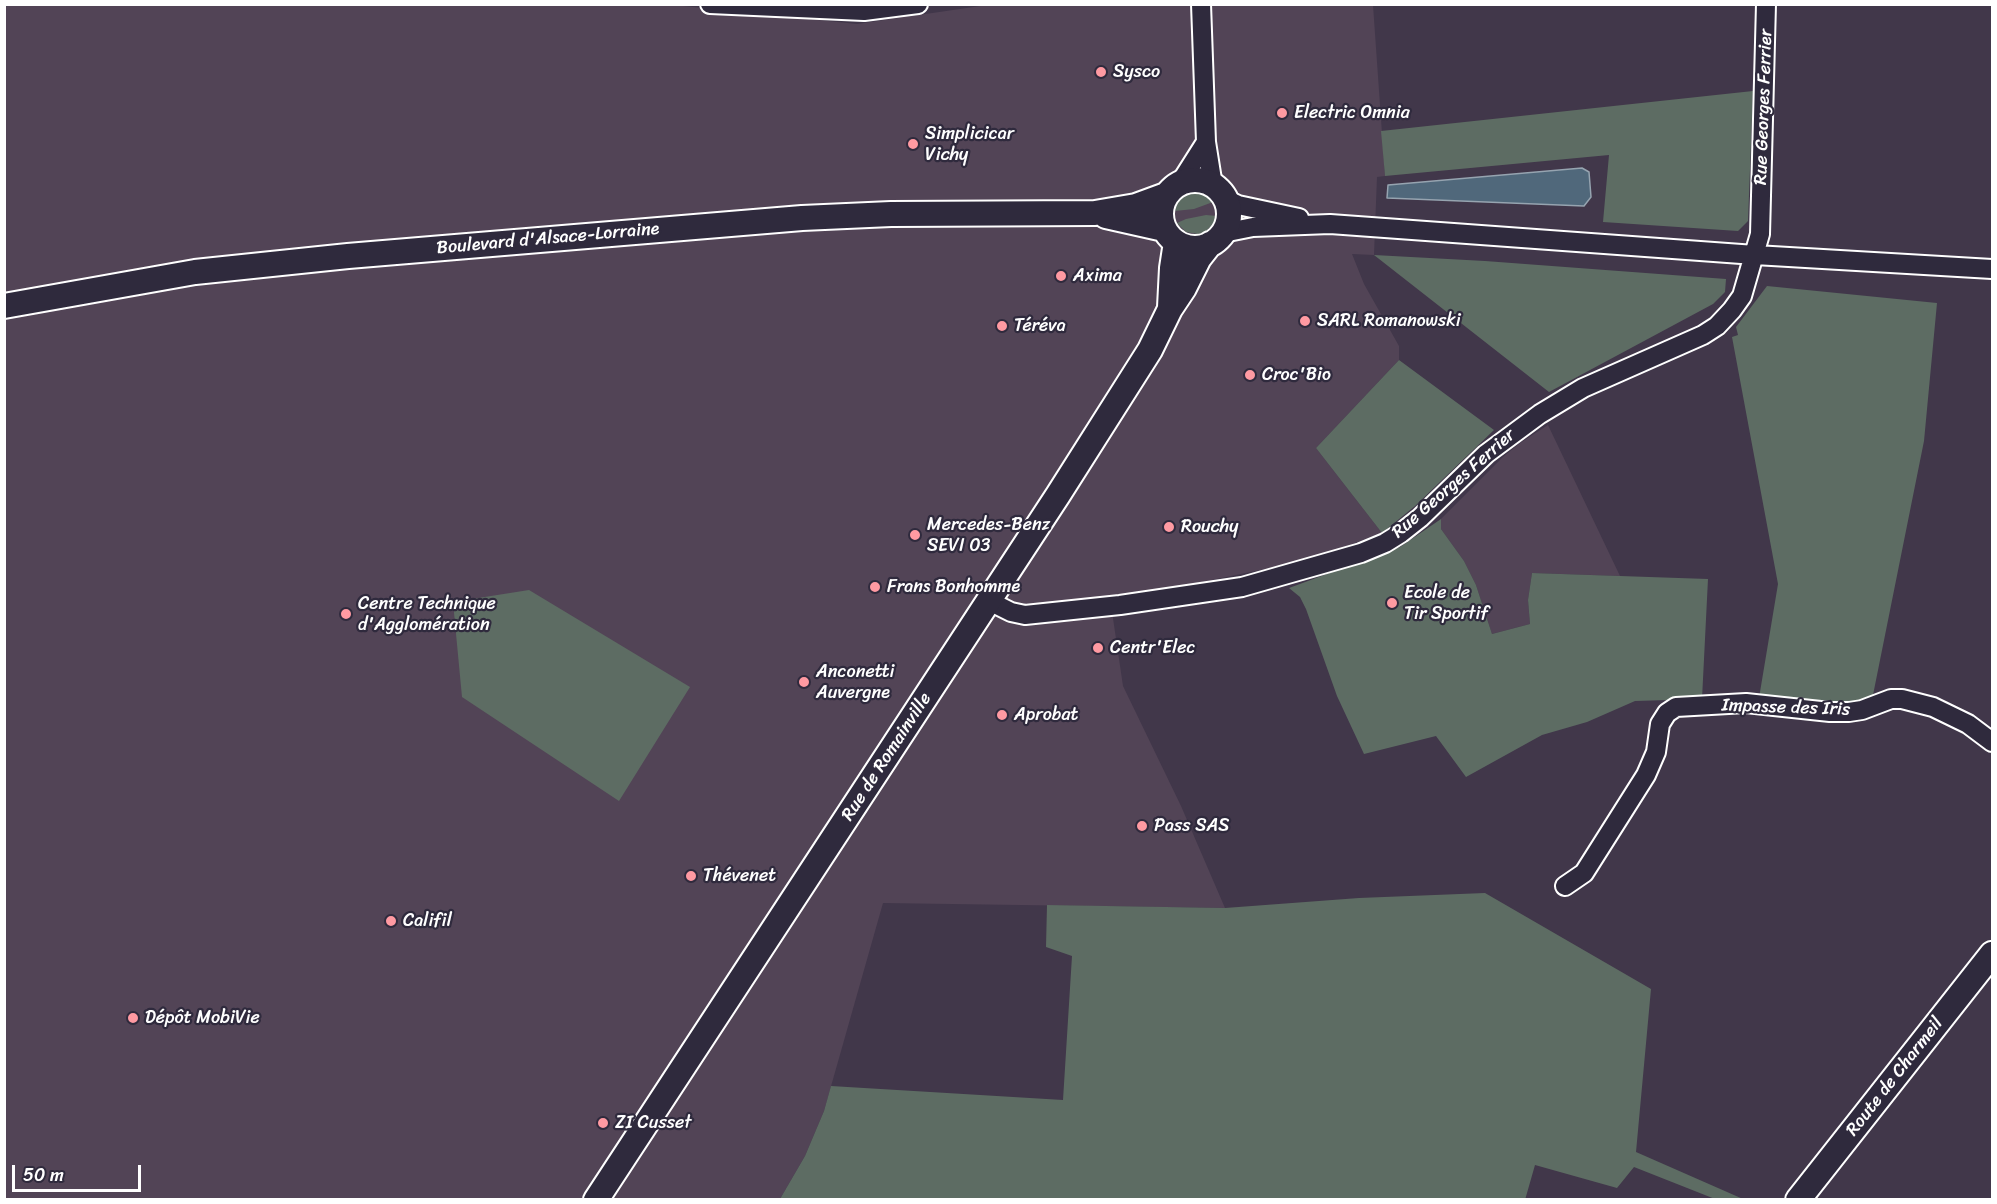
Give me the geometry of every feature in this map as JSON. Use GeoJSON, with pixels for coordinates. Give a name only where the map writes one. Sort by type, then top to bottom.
{"type":"FeatureCollection","features":[{"type":"Feature","properties":{"kind":"main road"},"geometry":{"type":"LineString","coordinates":[[1197,180],[1219,192],[1228,216],[1216,239],[1192,248],[1170,236],[1161,212],[1173,189],[1197,180]]}},
{"type":"Feature","properties":{"kind":"main road","name":"Boulevard d'Alsace-Lorraine"},"geometry":{"type":"LineString","coordinates":[[4,306],[195,272],[348,256],[710,225],[891,214],[1095,213],[1136,206],[1173,189]]}},
{"type":"Feature","properties":{"kind":"main road","name":"Boulevard d'Alsace-Lorraine"},"geometry":{"type":"LineString","coordinates":[[1095,213],[1170,236]]}},
{"type":"Feature","properties":{"kind":"main road","name":"Rue de Romainville"},"geometry":{"type":"LineString","coordinates":[[1170,236],[1170,309]]}},
{"type":"Feature","properties":{"kind":"main road","name":"Rue de Romainville"},"geometry":{"type":"LineString","coordinates":[[596,1200],[989,601],[1150,350],[1199,258],[1216,239]]}},
{"type":"Feature","properties":{"kind":"main road","name":"Route de Charmeil"},"geometry":{"type":"LineString","coordinates":[[1798,1200],[1992,954]]}},
{"type":"Feature","properties":{"kind":"street"},"geometry":{"type":"LineString","coordinates":[[710,4],[864,11],[918,4]]}},
{"type":"Feature","properties":{"kind":"street"},"geometry":{"type":"LineString","coordinates":[[1201,4],[1206,142],[1219,192],[1238,206],[1335,224],[1755,255],[1992,269]]}},
{"type":"Feature","properties":{"kind":"street","name":"Rue Georges Ferrier"},"geometry":{"type":"LineString","coordinates":[[989,601],[1011,612],[1037,615],[1189,596],[1242,587],[1361,553],[1385,543],[1420,518],[1492,448],[1540,414],[1583,388],[1694,339],[1717,326],[1742,296],[1760,234],[1766,4]]}},
{"type":"Feature","properties":{"kind":"street"},"geometry":{"type":"LineString","coordinates":[[1173,189],[1206,142]]}},
{"type":"Feature","properties":{"kind":"street"},"geometry":{"type":"LineString","coordinates":[[1216,239],[1253,227],[1335,224]]}},
{"type":"Feature","properties":{"kind":"street","name":"Impasse des Iris"},"geometry":{"type":"LineString","coordinates":[[1564,886],[1584,873],[1646,775],[1656,752],[1660,724],[1666,713],[1676,707],[1746,703],[1849,712],[1862,710],[1891,699],[1902,699],[1933,707],[1968,724],[1992,742]]}},
{"type":"Feature","properties":{"kind":"shaded area"},"geometry":{"type":"Polygon","coordinates":[[[664,4],[857,24],[994,4],[1373,5],[1385,176],[1377,177],[1374,255],[1352,254],[1364,284],[1399,346],[1399,360],[1316,448],[1382,533],[1309,560],[1110,598],[1123,686],[1181,806],[1225,908],[883,903],[824,1111],[805,1156],[780,1199],[5,1200],[5,5],[664,4]]]}},
{"type":"Feature","properties":{"kind":"shaded area"},"geometry":{"type":"Polygon","coordinates":[[[1548,425],[1620,576],[1532,573],[1528,600],[1530,624],[1492,634],[1476,585],[1464,561],[1441,529],[1441,519],[1503,457],[1548,425]]]}},
{"type":"Feature","properties":{"kind":"green space"},"geometry":{"type":"Polygon","coordinates":[[[1753,91],[1748,221],[1738,231],[1603,222],[1609,155],[1385,176],[1381,131],[1753,91]]]}},
{"type":"Feature","properties":{"kind":"green space"},"geometry":{"type":"Polygon","coordinates":[[[1198,192],[1213,202],[1194,209],[1175,211],[1176,205],[1184,195],[1198,192]]]}},
{"type":"Feature","properties":{"kind":"green space"},"geometry":{"type":"Polygon","coordinates":[[[1206,215],[1217,216],[1215,222],[1205,232],[1198,234],[1186,232],[1177,223],[1186,219],[1206,215]]]}},
{"type":"Feature","properties":{"kind":"green space"},"geometry":{"type":"Polygon","coordinates":[[[1374,255],[1726,279],[1725,292],[1713,304],[1549,392],[1374,255]]]}},
{"type":"Feature","properties":{"kind":"green space"},"geometry":{"type":"Polygon","coordinates":[[[1767,286],[1937,303],[1924,441],[1873,695],[1854,706],[1759,698],[1778,584],[1732,337],[1738,335],[1736,327],[1767,286]]]}},
{"type":"Feature","properties":{"kind":"green space"},"geometry":{"type":"Polygon","coordinates":[[[1399,360],[1494,430],[1415,506],[1382,533],[1316,448],[1399,360]]]}},
{"type":"Feature","properties":{"kind":"green space"},"geometry":{"type":"Polygon","coordinates":[[[1441,519],[1441,529],[1464,561],[1476,585],[1492,634],[1530,624],[1528,600],[1532,573],[1708,579],[1702,699],[1635,701],[1587,722],[1542,735],[1466,777],[1436,736],[1364,754],[1337,696],[1306,609],[1300,597],[1289,588],[1400,547],[1441,519]]]}},
{"type":"Feature","properties":{"kind":"green space"},"geometry":{"type":"Polygon","coordinates":[[[529,590],[690,687],[619,801],[462,697],[453,602],[529,590]]]}},
{"type":"Feature","properties":{"kind":"green space"},"geometry":{"type":"Polygon","coordinates":[[[1485,893],[1651,989],[1636,1152],[1743,1199],[1715,1199],[1634,1167],[1617,1188],[1535,1165],[1525,1200],[780,1199],[805,1156],[824,1111],[831,1086],[1063,1100],[1072,956],[1046,947],[1047,905],[1225,908],[1359,898],[1485,893]]]}},
{"type":"Feature","properties":{"kind":"water"},"geometry":{"type":"Polygon","coordinates":[[[1582,168],[1589,172],[1591,197],[1584,206],[1387,198],[1388,185],[1582,168]]]}},
{"type":"Feature","properties":{"kind":"place","name":"Sysco"},"geometry":{"type":"Point","coordinates":[1101,72]}},
{"type":"Feature","properties":{"kind":"place","name":"Electric Omnia"},"geometry":{"type":"Point","coordinates":[1282,113]}},
{"type":"Feature","properties":{"kind":"place","name":"Simplicicar Vichy"},"geometry":{"type":"Point","coordinates":[913,144]}},
{"type":"Feature","properties":{"kind":"place","name":"Axima"},"geometry":{"type":"Point","coordinates":[1061,276]}},
{"type":"Feature","properties":{"kind":"place","name":"SARL Romanowski"},"geometry":{"type":"Point","coordinates":[1305,321]}},
{"type":"Feature","properties":{"kind":"place","name":"Téréva"},"geometry":{"type":"Point","coordinates":[1002,326]}},
{"type":"Feature","properties":{"kind":"place","name":"Croc'Bio"},"geometry":{"type":"Point","coordinates":[1250,375]}},
{"type":"Feature","properties":{"kind":"place","name":"Rouchy"},"geometry":{"type":"Point","coordinates":[1169,527]}},
{"type":"Feature","properties":{"kind":"place","name":"Mercedes-Benz SEVI 03"},"geometry":{"type":"Point","coordinates":[915,535]}},
{"type":"Feature","properties":{"kind":"place","name":"Frans Bonhomme"},"geometry":{"type":"Point","coordinates":[875,587]}},
{"type":"Feature","properties":{"kind":"place","name":"Ecole de Tir Sportif"},"geometry":{"type":"Point","coordinates":[1392,603]}},
{"type":"Feature","properties":{"kind":"place","name":"Centre Technique d'Agglomération"},"geometry":{"type":"Point","coordinates":[346,614]}},
{"type":"Feature","properties":{"kind":"place","name":"Centr'Elec"},"geometry":{"type":"Point","coordinates":[1098,648]}},
{"type":"Feature","properties":{"kind":"place","name":"Anconetti Auvergne"},"geometry":{"type":"Point","coordinates":[804,682]}},
{"type":"Feature","properties":{"kind":"place","name":"Aprobat"},"geometry":{"type":"Point","coordinates":[1002,715]}},
{"type":"Feature","properties":{"kind":"place","name":"Pass SAS"},"geometry":{"type":"Point","coordinates":[1142,826]}},
{"type":"Feature","properties":{"kind":"place","name":"Thévenet"},"geometry":{"type":"Point","coordinates":[691,876]}},
{"type":"Feature","properties":{"kind":"place","name":"Califil"},"geometry":{"type":"Point","coordinates":[391,921]}},
{"type":"Feature","properties":{"kind":"place","name":"Dépôt MobiVie"},"geometry":{"type":"Point","coordinates":[133,1018]}},
{"type":"Feature","properties":{"kind":"place","name":"ZI Cusset"},"geometry":{"type":"Point","coordinates":[603,1123]}}]}
